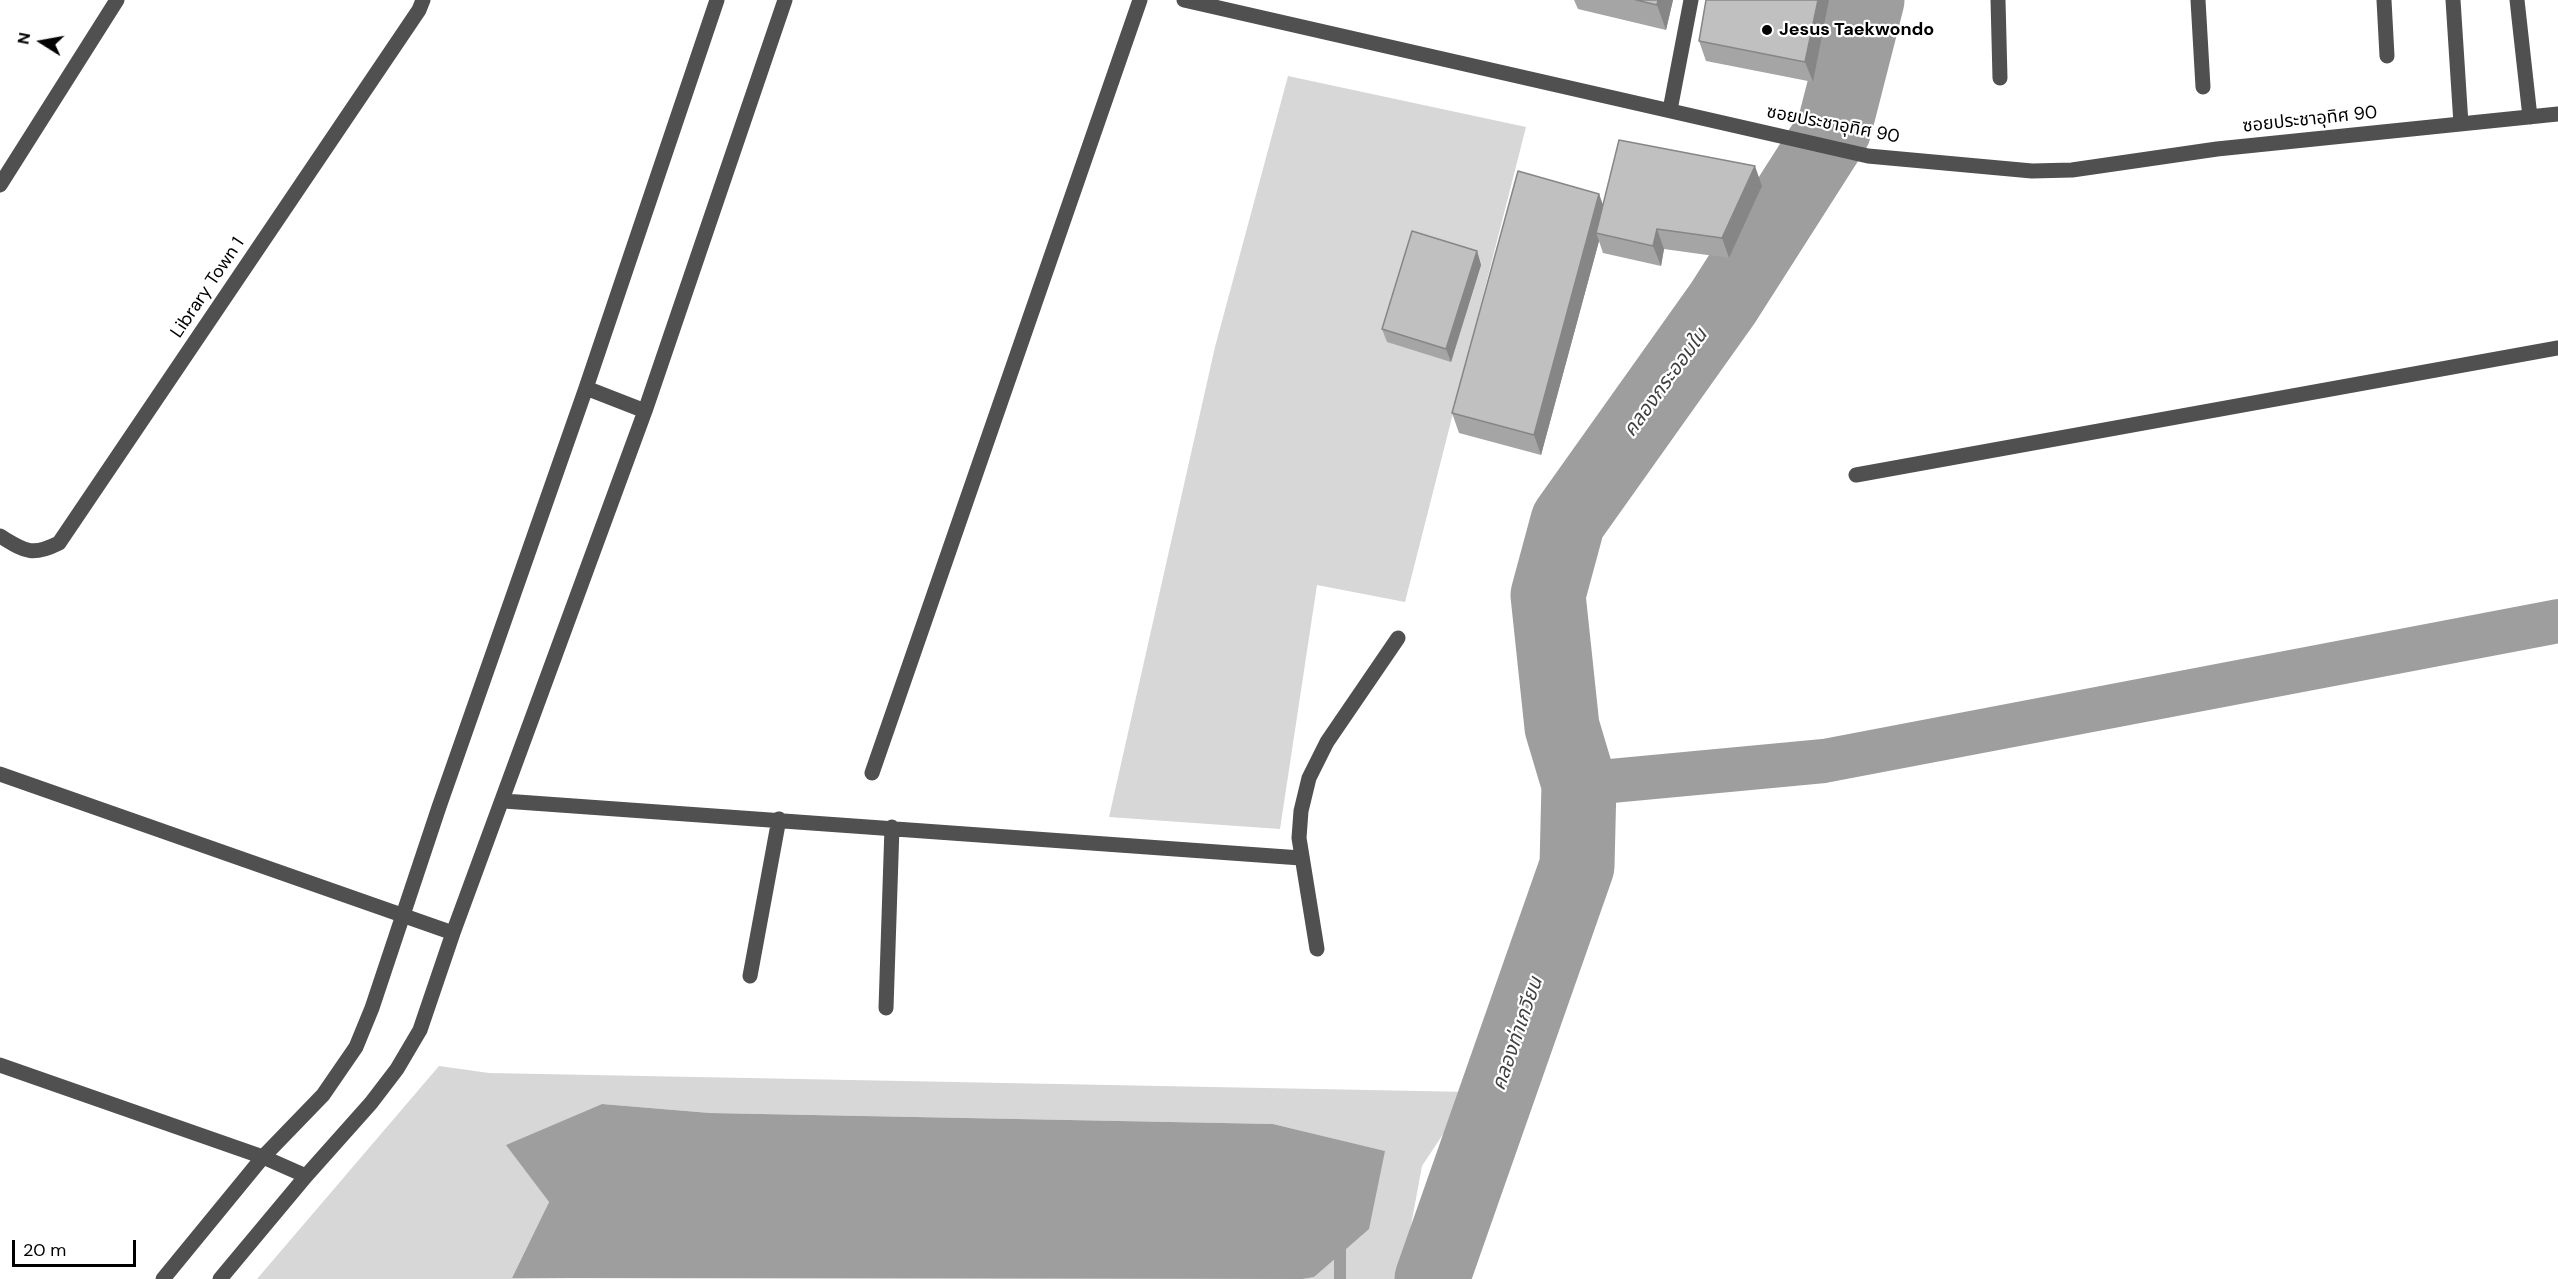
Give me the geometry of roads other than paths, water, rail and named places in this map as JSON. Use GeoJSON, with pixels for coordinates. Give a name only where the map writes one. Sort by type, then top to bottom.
{"type":"FeatureCollection","features":[{"type":"Feature","properties":{"kind":"street"},"geometry":{"type":"LineString","coordinates":[[0,185],[117,0]]}},
{"type":"Feature","properties":{"kind":"street","name":"Library Town 1"},"geometry":{"type":"LineString","coordinates":[[0,536],[27,552],[44,551],[59,543],[419,10],[423,0]]}},
{"type":"Feature","properties":{"kind":"street"},"geometry":{"type":"LineString","coordinates":[[163,1279],[263,1157],[323,1095],[356,1047],[372,1008],[717,0]]}},
{"type":"Feature","properties":{"kind":"street"},"geometry":{"type":"LineString","coordinates":[[220,1279],[371,1103],[398,1068],[420,1030],[453,933],[504,801],[645,411],[785,0]]}},
{"type":"Feature","properties":{"kind":"street"},"geometry":{"type":"LineString","coordinates":[[872,773],[1140,0]]}},
{"type":"Feature","properties":{"kind":"street","name":"ซอยประชาอุทิศ 90"},"geometry":{"type":"LineString","coordinates":[[1184,0],[1211,3],[1869,156],[2032,171],[2072,170],[2217,149],[2558,114]]}},
{"type":"Feature","properties":{"kind":"street"},"geometry":{"type":"LineString","coordinates":[[1671,110],[1691,0]]}},
{"type":"Feature","properties":{"kind":"street"},"geometry":{"type":"LineString","coordinates":[[1998,0],[2000,78]]}},
{"type":"Feature","properties":{"kind":"street"},"geometry":{"type":"LineString","coordinates":[[2198,0],[2203,87]]}},
{"type":"Feature","properties":{"kind":"street"},"geometry":{"type":"LineString","coordinates":[[2384,0],[2386,56]]}},
{"type":"Feature","properties":{"kind":"street"},"geometry":{"type":"LineString","coordinates":[[2453,0],[2461,124]]}},
{"type":"Feature","properties":{"kind":"street"},"geometry":{"type":"LineString","coordinates":[[2517,0],[2529,117]]}},
{"type":"Feature","properties":{"kind":"street"},"geometry":{"type":"LineString","coordinates":[[1856,475],[2558,348]]}},
{"type":"Feature","properties":{"kind":"street"},"geometry":{"type":"LineString","coordinates":[[586,387],[645,411]]}},
{"type":"Feature","properties":{"kind":"street"},"geometry":{"type":"LineString","coordinates":[[1317,949],[1308,881],[1301,858],[1299,838],[1301,812],[1309,778],[1327,742],[1398,638]]}},
{"type":"Feature","properties":{"kind":"street"},"geometry":{"type":"LineString","coordinates":[[0,774],[453,933]]}},
{"type":"Feature","properties":{"kind":"street"},"geometry":{"type":"LineString","coordinates":[[504,801],[1301,858]]}},
{"type":"Feature","properties":{"kind":"street"},"geometry":{"type":"LineString","coordinates":[[750,976],[779,819]]}},
{"type":"Feature","properties":{"kind":"street"},"geometry":{"type":"LineString","coordinates":[[886,1008],[892,827]]}},
{"type":"Feature","properties":{"kind":"street"},"geometry":{"type":"LineString","coordinates":[[0,1065],[263,1157],[306,1176]]}},
{"type":"Feature","properties":{"kind":"waterway","name":"คลองกระออมใน"},"geometry":{"type":"LineString","coordinates":[[1432,1279],[1577,866],[1579,784],[1562,727],[1548,595],[1568,521],[1723,303],[1834,129],[1867,0]]}},
{"type":"Feature","properties":{"kind":"waterway"},"geometry":{"type":"LineString","coordinates":[[1579,784],[1824,761],[2558,621]]}},
{"type":"Feature","properties":{"kind":"waterway"},"geometry":{"type":"LineString","coordinates":[[1340,1238],[1340,1279]]}},
{"type":"Feature","properties":{"kind":"place","name":"Jesus Taekwondo"},"geometry":{"type":"Point","coordinates":[1767,30]}},
{"type":"Feature","properties":{"kind":"water label","name":"คลองท่าเกวียน"},"geometry":{"type":"Point","coordinates":[1518,1034]}}]}
